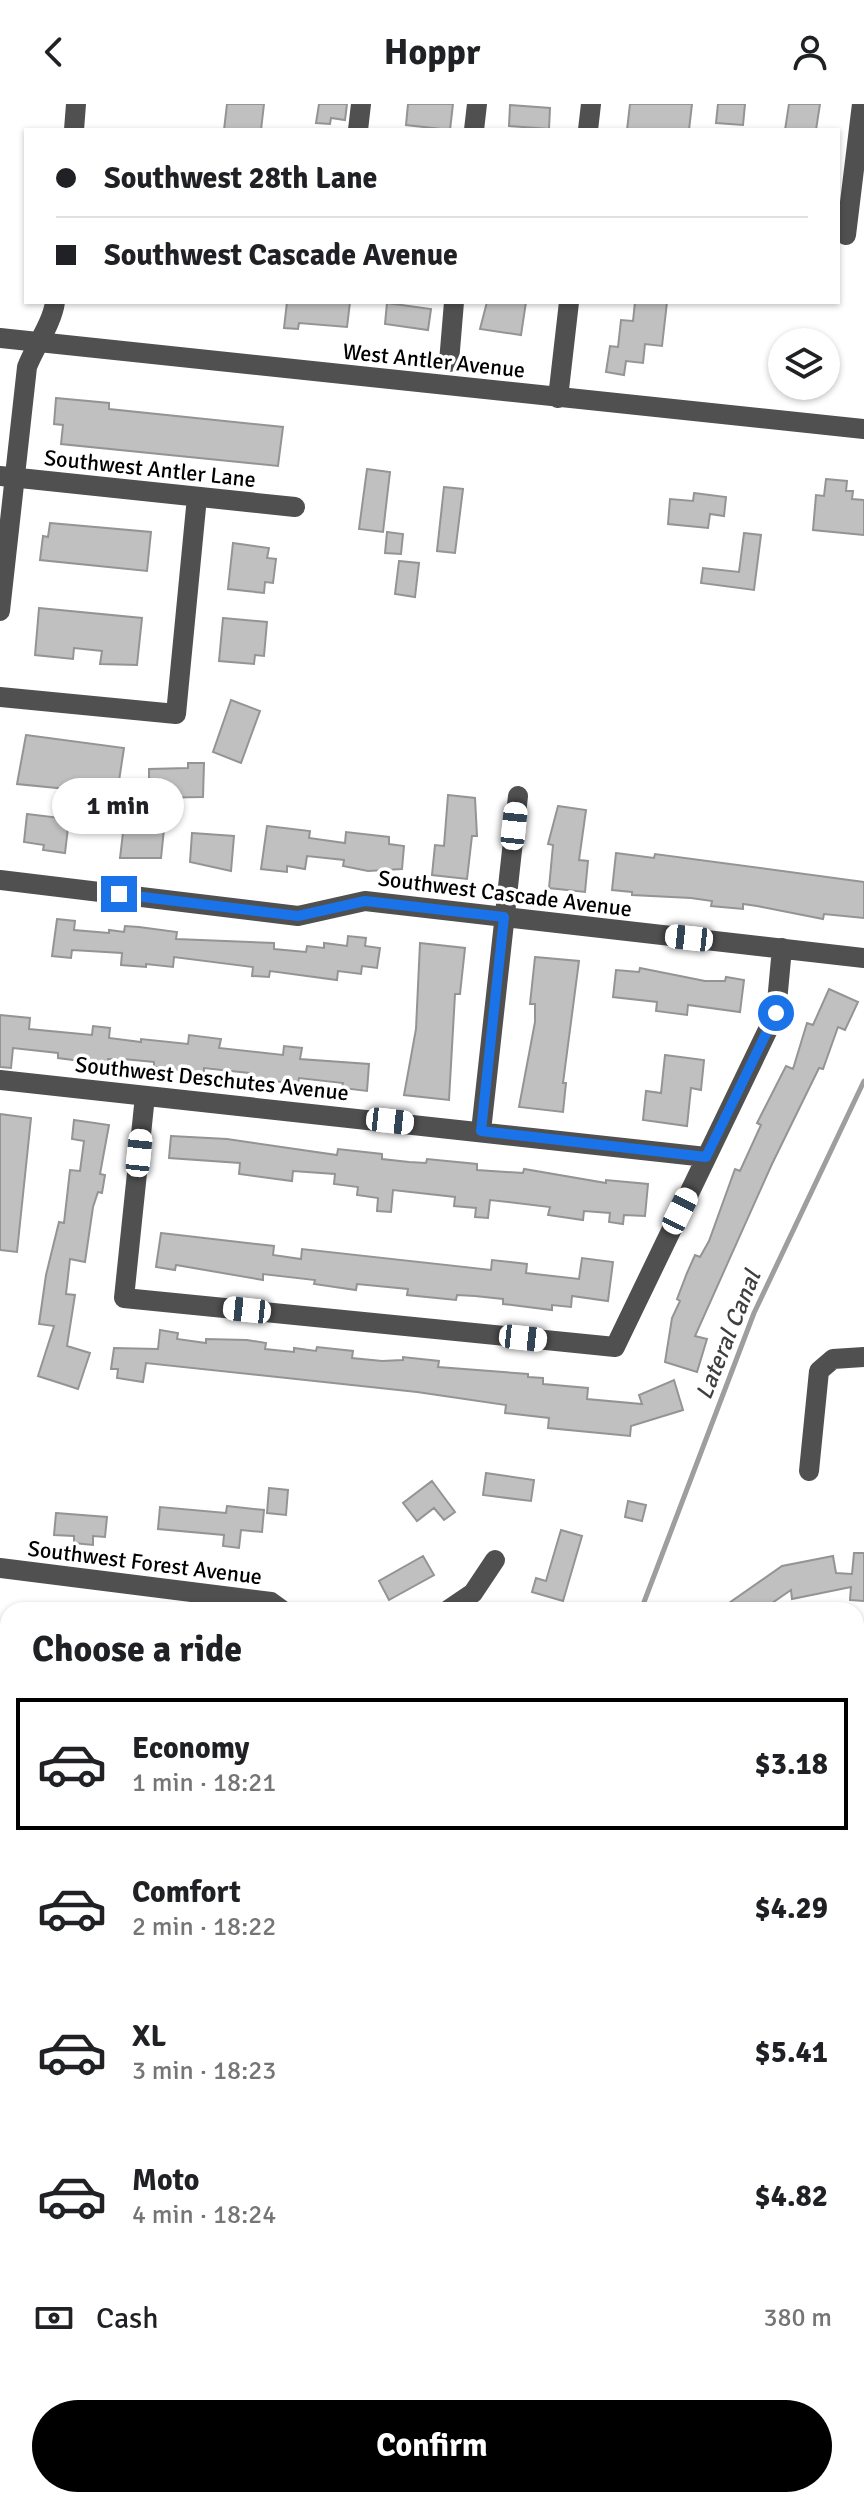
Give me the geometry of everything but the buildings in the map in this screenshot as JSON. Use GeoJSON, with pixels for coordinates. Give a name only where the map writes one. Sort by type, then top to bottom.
{"type":"FeatureCollection","features":[{"type":"Feature","properties":{"kind":"street"},"geometry":{"type":"LineString","coordinates":[[74,128],[76,104]]}},
{"type":"Feature","properties":{"kind":"street"},"geometry":{"type":"LineString","coordinates":[[358,128],[361,104]]}},
{"type":"Feature","properties":{"kind":"street"},"geometry":{"type":"LineString","coordinates":[[474,128],[477,104]]}},
{"type":"Feature","properties":{"kind":"street"},"geometry":{"type":"LineString","coordinates":[[588,128],[591,104]]}},
{"type":"Feature","properties":{"kind":"street"},"geometry":{"type":"LineString","coordinates":[[846,235],[862,104]]}},
{"type":"Feature","properties":{"kind":"street"},"geometry":{"type":"LineString","coordinates":[[0,611],[7,477],[27,367],[36,342],[53,314],[55,304]]}},
{"type":"Feature","properties":{"kind":"street"},"geometry":{"type":"LineString","coordinates":[[449,362],[454,304]]}},
{"type":"Feature","properties":{"kind":"street"},"geometry":{"type":"LineString","coordinates":[[558,398],[569,304]]}},
{"type":"Feature","properties":{"kind":"street","name":"West Antler Avenue"},"geometry":{"type":"LineString","coordinates":[[0,338],[864,429]]}},
{"type":"Feature","properties":{"kind":"street","name":"Southwest Antler Lane"},"geometry":{"type":"LineString","coordinates":[[7,477],[295,507]]}},
{"type":"Feature","properties":{"kind":"street"},"geometry":{"type":"LineString","coordinates":[[0,697],[176,714],[197,497]]}},
{"type":"Feature","properties":{"kind":"street"},"geometry":{"type":"LineString","coordinates":[[481,1131],[518,796]]}},
{"type":"Feature","properties":{"kind":"street","name":"Southwest Cascade Avenue"},"geometry":{"type":"LineString","coordinates":[[0,880],[298,916],[365,901],[864,958]]}},
{"type":"Feature","properties":{"kind":"street"},"geometry":{"type":"LineString","coordinates":[[145,1096],[124,1298],[615,1347],[776,1013],[782,948]]}},
{"type":"Feature","properties":{"kind":"street","name":"Southwest Deschutes Avenue"},"geometry":{"type":"LineString","coordinates":[[0,1080],[706,1157]]}},
{"type":"Feature","properties":{"kind":"street"},"geometry":{"type":"LineString","coordinates":[[809,1471],[819,1371],[833,1359],[864,1357]]}},
{"type":"Feature","properties":{"kind":"street"},"geometry":{"type":"LineString","coordinates":[[460,1602],[473,1593],[495,1560]]}},
{"type":"Feature","properties":{"kind":"street","name":"Southwest Forest Avenue"},"geometry":{"type":"LineString","coordinates":[[0,1568],[271,1602]]}},
{"type":"Feature","properties":{"kind":"waterway","name":"Lateral Canal"},"geometry":{"type":"LineString","coordinates":[[644,1602],[754,1313],[864,1081]]}},
{"type":"Feature","properties":{"kind":"route"},"geometry":{"type":"LineString","coordinates":[[119,894],[298,916],[365,901],[504,917],[481,1131],[706,1157],[776,1013]]}}]}
